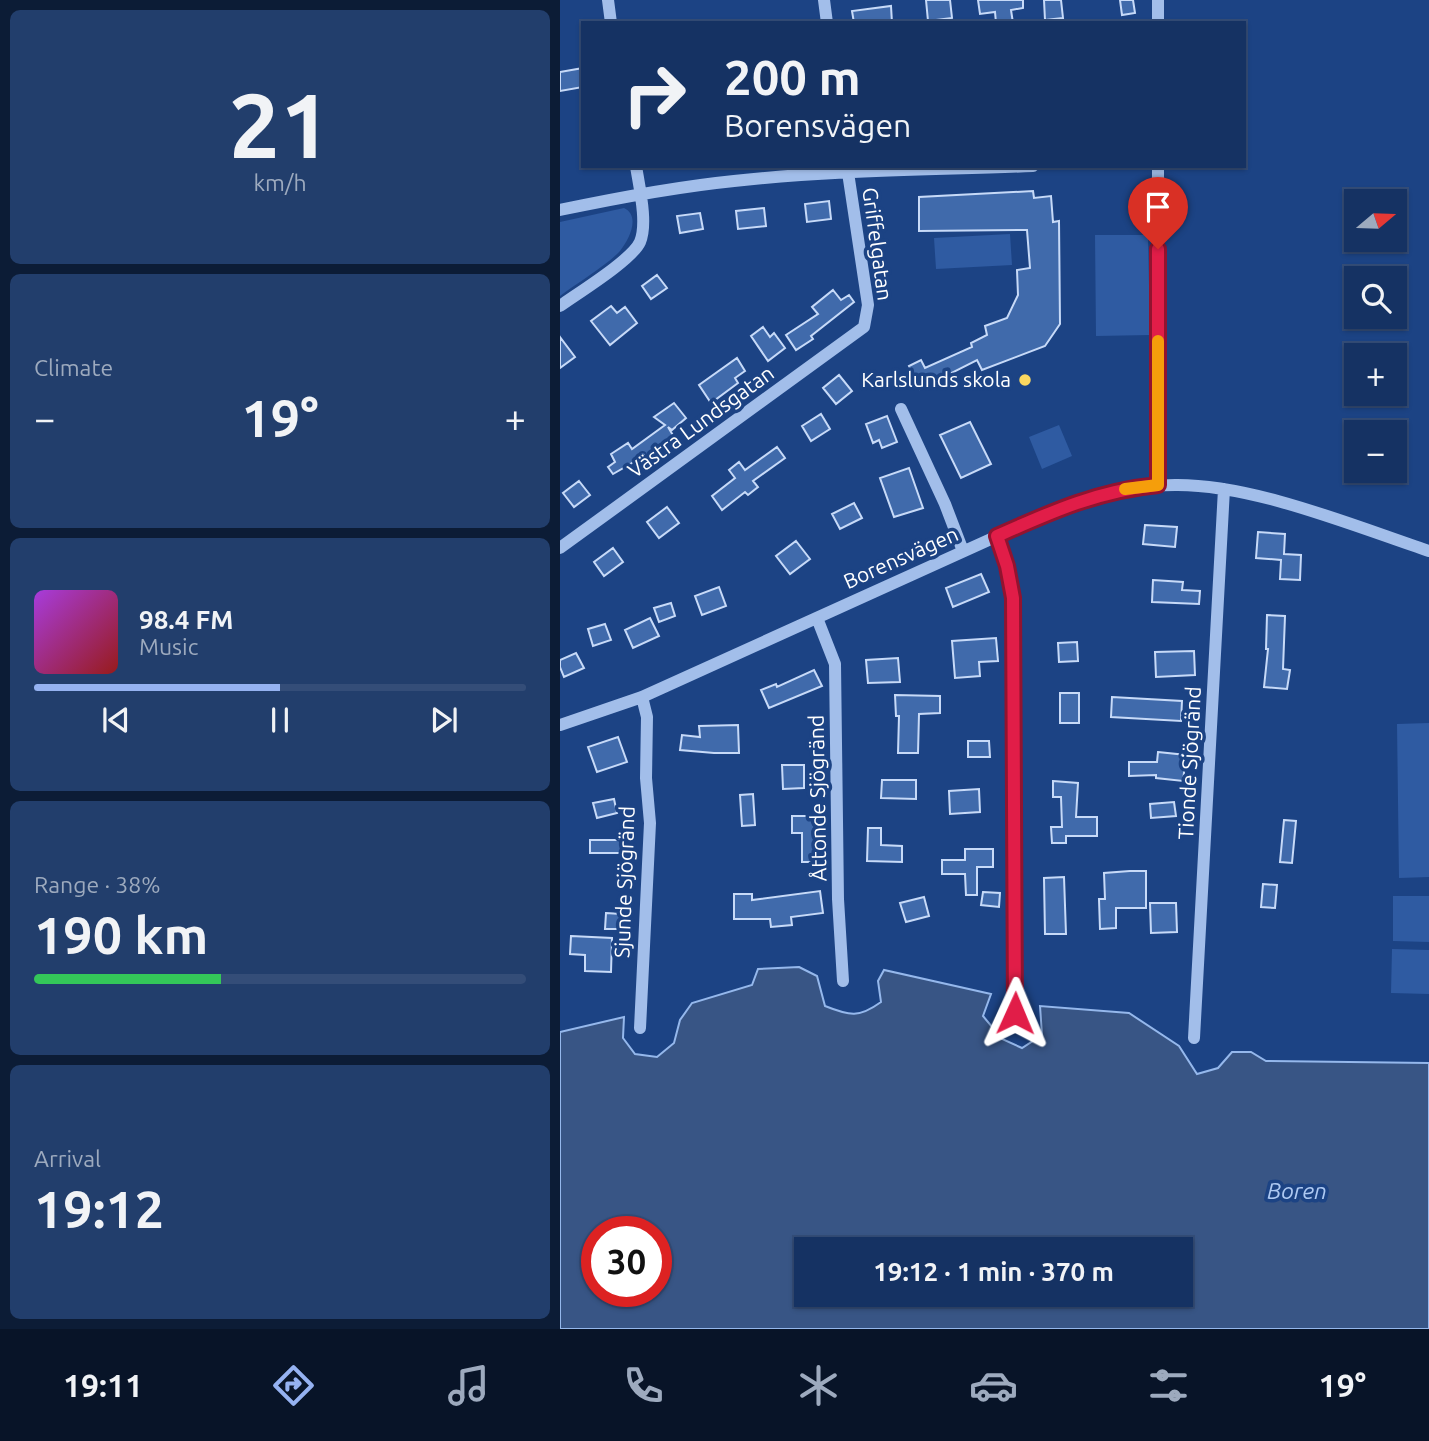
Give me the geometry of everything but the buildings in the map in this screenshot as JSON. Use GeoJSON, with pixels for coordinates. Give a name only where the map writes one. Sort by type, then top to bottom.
{"type":"FeatureCollection","features":[{"type":"Feature","properties":{"kind":"street"},"geometry":{"type":"LineString","coordinates":[[608,0],[611,21]]}},
{"type":"Feature","properties":{"kind":"street"},"geometry":{"type":"LineString","coordinates":[[824,0],[827,21]]}},
{"type":"Feature","properties":{"kind":"street"},"geometry":{"type":"LineString","coordinates":[[1158,0],[1158,21]]}},
{"type":"Feature","properties":{"kind":"street"},"geometry":{"type":"LineString","coordinates":[[560,306],[636,247],[641,239],[641,194],[636,168]]}},
{"type":"Feature","properties":{"kind":"street"},"geometry":{"type":"LineString","coordinates":[[560,210],[641,194],[734,181],[847,169],[909,168]]}},
{"type":"Feature","properties":{"kind":"street"},"geometry":{"type":"LineString","coordinates":[[1158,168],[1158,485]]}},
{"type":"Feature","properties":{"kind":"street","name":"Griffelgatan"},"geometry":{"type":"LineString","coordinates":[[847,169],[868,305],[864,327]]}},
{"type":"Feature","properties":{"kind":"street","name":"Västra Lundsgatan"},"geometry":{"type":"LineString","coordinates":[[560,548],[864,327]]}},
{"type":"Feature","properties":{"kind":"street"},"geometry":{"type":"LineString","coordinates":[[901,409],[945,504],[963,551]]}},
{"type":"Feature","properties":{"kind":"street","name":"Borensvägen"},"geometry":{"type":"LineString","coordinates":[[560,725],[642,697],[997,536],[1079,501],[1116,491],[1158,485],[1193,485],[1224,489],[1293,506],[1429,551]]}},
{"type":"Feature","properties":{"kind":"street","name":"Tionde Sjögränd"},"geometry":{"type":"LineString","coordinates":[[1194,1038],[1224,489]]}},
{"type":"Feature","properties":{"kind":"street"},"geometry":{"type":"LineString","coordinates":[[997,536],[1007,566],[1013,598],[1015,1013]]}},
{"type":"Feature","properties":{"kind":"street","name":"Åttonde Sjögränd"},"geometry":{"type":"LineString","coordinates":[[817,618],[835,664],[838,899],[843,981]]}},
{"type":"Feature","properties":{"kind":"street","name":"Sjunde Sjögränd"},"geometry":{"type":"LineString","coordinates":[[640,1028],[650,823],[646,778],[648,728],[642,697]]}},
{"type":"Feature","properties":{"kind":"shaded area"},"geometry":{"type":"Polygon","coordinates":[[[624,208],[633,222],[630,235],[620,251],[560,296],[560,222],[624,208]]]}},
{"type":"Feature","properties":{"kind":"shaded area"},"geometry":{"type":"Polygon","coordinates":[[[1010,234],[1012,265],[936,269],[934,238],[1010,234]]]}},
{"type":"Feature","properties":{"kind":"shaded area"},"geometry":{"type":"Polygon","coordinates":[[[1095,235],[1148,235],[1150,335],[1096,336],[1095,235]]]}},
{"type":"Feature","properties":{"kind":"shaded area"},"geometry":{"type":"Polygon","coordinates":[[[1059,425],[1072,456],[1042,469],[1029,437],[1059,425]]]}},
{"type":"Feature","properties":{"kind":"shaded area"},"geometry":{"type":"Polygon","coordinates":[[[1429,723],[1429,877],[1399,878],[1397,724],[1429,723]]]}},
{"type":"Feature","properties":{"kind":"shaded area"},"geometry":{"type":"Polygon","coordinates":[[[1393,896],[1429,896],[1429,942],[1393,941],[1393,896]]]}},
{"type":"Feature","properties":{"kind":"shaded area"},"geometry":{"type":"Polygon","coordinates":[[[1392,949],[1429,950],[1429,994],[1391,993],[1392,949]]]}},
{"type":"Feature","properties":{"kind":"water","name":"Boren"},"geometry":{"type":"Polygon","coordinates":[[[799,967],[817,976],[825,1006],[854,1014],[866,1011],[881,1002],[878,981],[884,970],[991,994],[983,1016],[1002,1039],[1022,1048],[1042,1035],[1040,1006],[1129,1013],[1179,1046],[1197,1074],[1218,1068],[1232,1052],[1251,1052],[1266,1061],[1429,1063],[1429,1329],[560,1329],[560,1032],[624,1017],[623,1038],[635,1054],[657,1057],[674,1043],[680,1020],[692,1003],[752,985],[758,969],[799,967]]]}},
{"type":"Feature","properties":{"kind":"slow traffic"},"geometry":{"type":"LineString","coordinates":[[1125,489],[1158,485],[1158,341]]}},
{"type":"Feature","properties":{"kind":"place","name":"Karlslunds skola"},"geometry":{"type":"Point","coordinates":[1025,380]}},
{"type":"Feature","properties":{"kind":"route"},"geometry":{"type":"LineString","coordinates":[[1015,1013],[1013,598],[1011,581],[997,536],[1055,510],[1104,493],[1158,485],[1158,249]]}}]}
